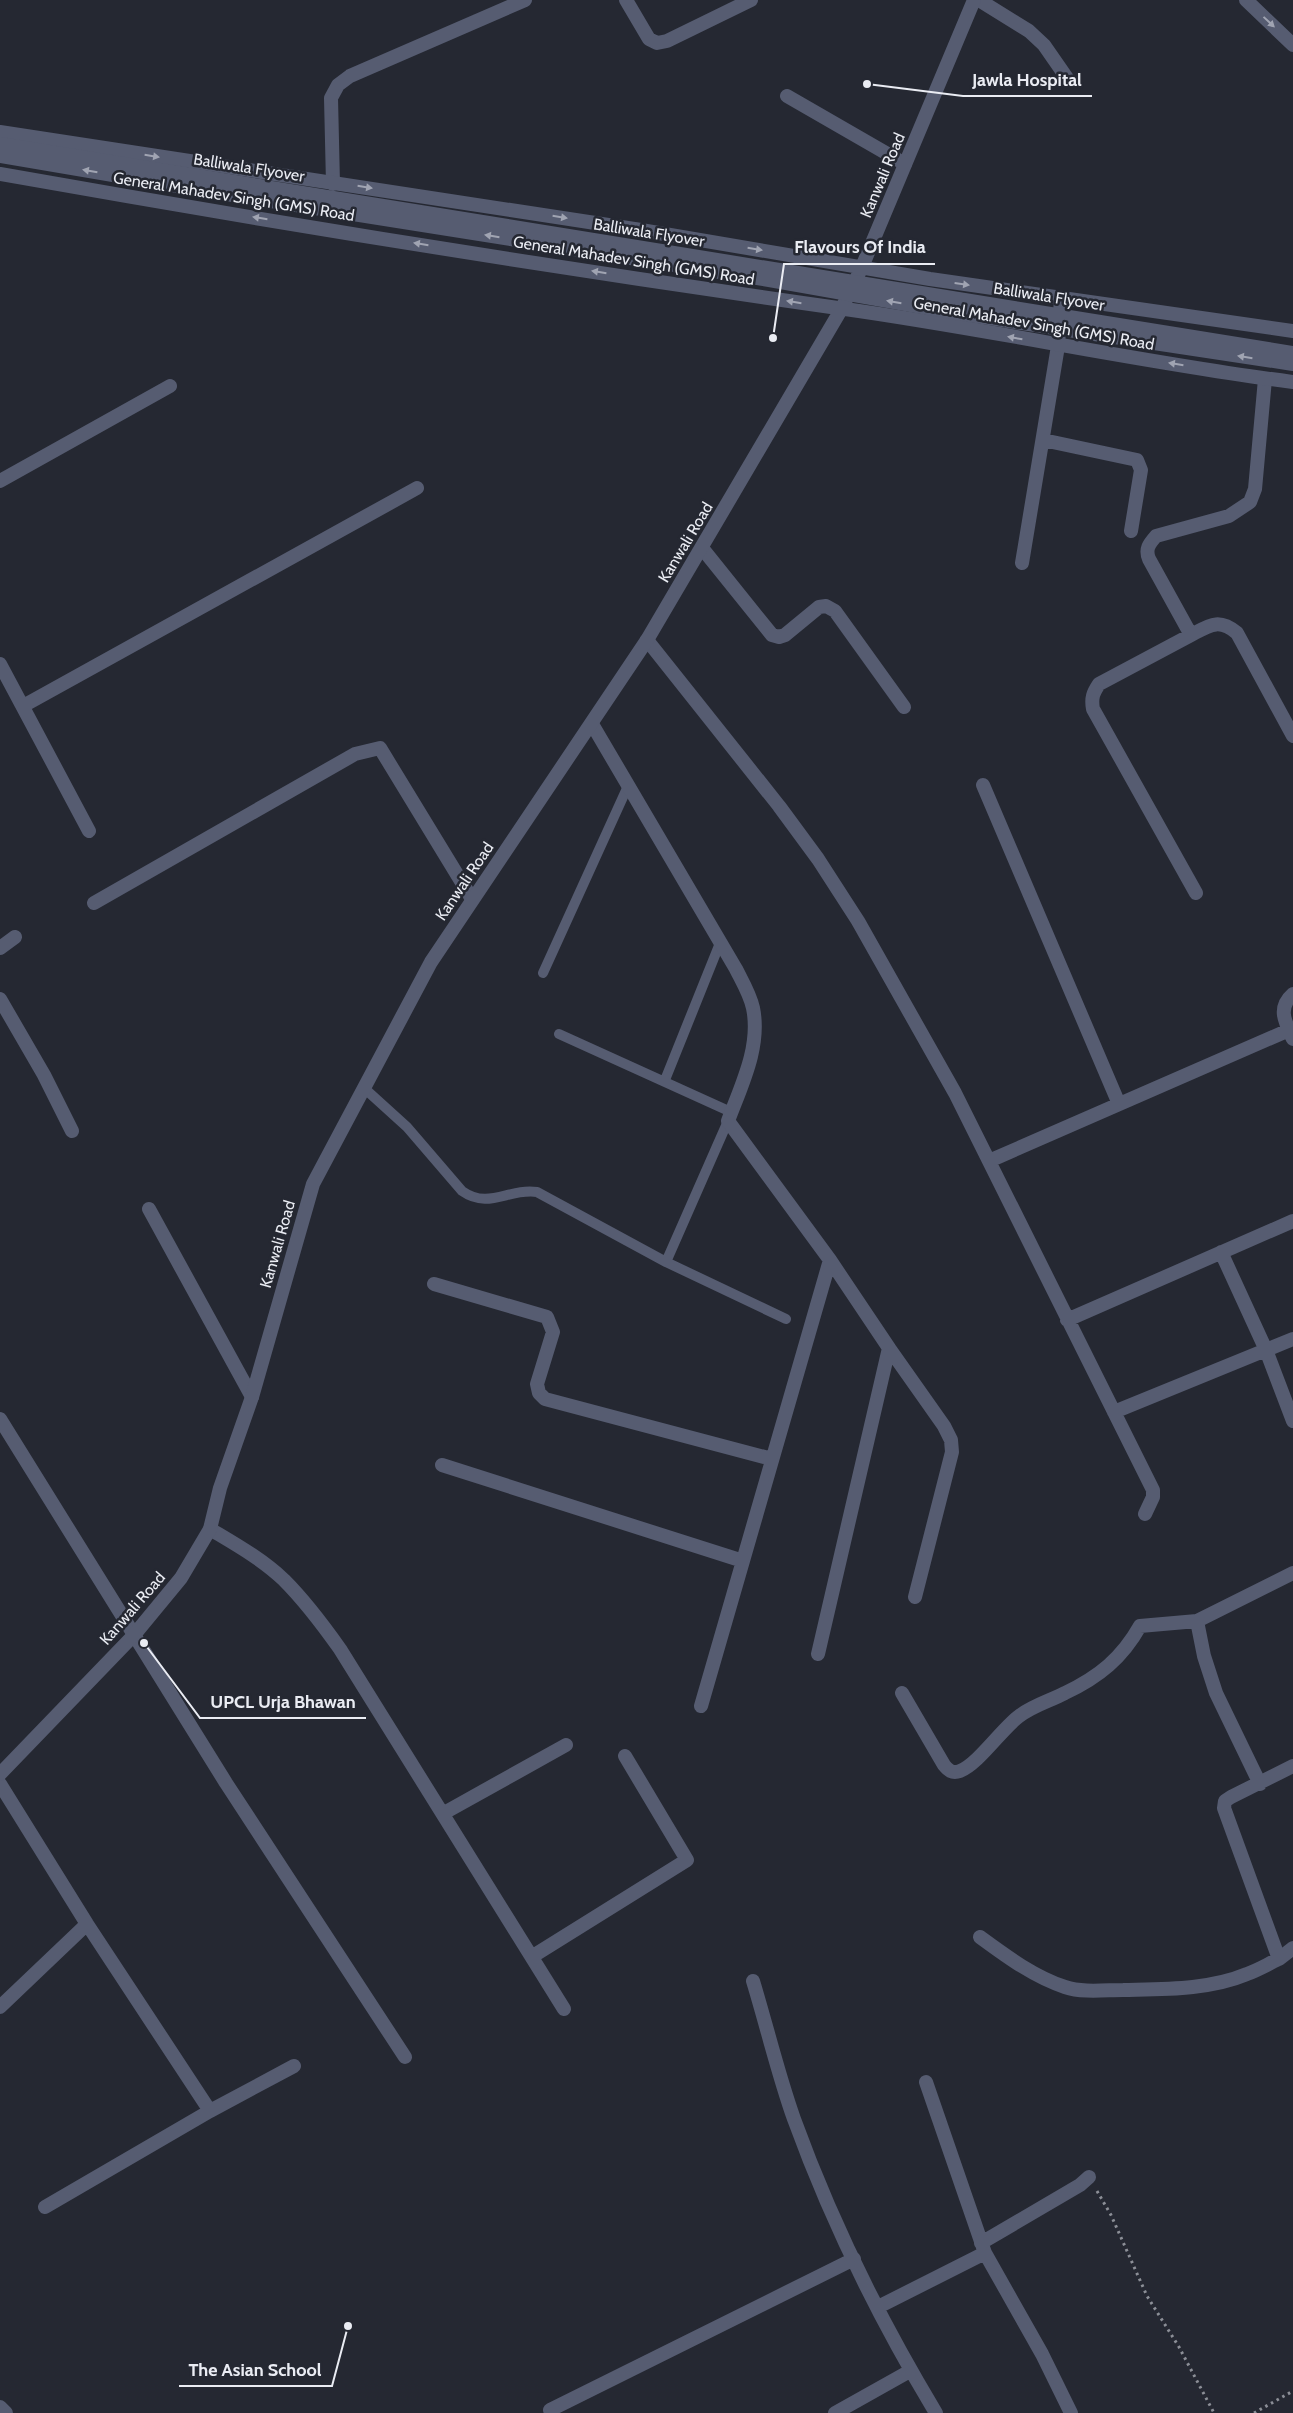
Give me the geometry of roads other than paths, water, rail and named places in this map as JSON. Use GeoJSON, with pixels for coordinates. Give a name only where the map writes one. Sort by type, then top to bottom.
{"type":"FeatureCollection","features":[{"type":"Feature","properties":{"kind":"street"},"geometry":{"type":"LineString","coordinates":[[333,184],[331,98],[338,85],[350,76],[524,0]]}},
{"type":"Feature","properties":{"kind":"street"},"geometry":{"type":"LineString","coordinates":[[626,0],[649,39],[657,43],[667,41],[751,0]]}},
{"type":"Feature","properties":{"kind":"street","name":"Kanwali Road"},"geometry":{"type":"LineString","coordinates":[[0,1774],[134,1635],[181,1578],[210,1529],[220,1488],[252,1397],[313,1184],[431,962],[647,640],[842,308],[862,267],[974,0]]}},
{"type":"Feature","properties":{"kind":"street"},"geometry":{"type":"LineString","coordinates":[[979,0],[1030,31],[1044,45],[1069,81]]}},
{"type":"Feature","properties":{"kind":"street"},"geometry":{"type":"LineString","coordinates":[[1246,0],[1293,45]]}},
{"type":"Feature","properties":{"kind":"street"},"geometry":{"type":"LineString","coordinates":[[787,96],[905,164]]}},
{"type":"Feature","properties":{"kind":"street","name":"General Mahadev Singh (GMS) Road"},"geometry":{"type":"LineString","coordinates":[[0,132],[635,229],[930,279],[1293,331]]}},
{"type":"Feature","properties":{"kind":"street","name":"Balliwala Flyover"},"geometry":{"type":"LineString","coordinates":[[0,144],[1293,353]]}},
{"type":"Feature","properties":{"kind":"street","name":"Balliwala Flyover"},"geometry":{"type":"LineString","coordinates":[[0,156],[235,196],[750,277],[956,313],[1293,364]]}},
{"type":"Feature","properties":{"kind":"street","name":"General Mahadev Singh (GMS) Road"},"geometry":{"type":"LineString","coordinates":[[0,174],[165,203],[628,277],[842,308],[1058,346],[1293,382]]}},
{"type":"Feature","properties":{"kind":"street"},"geometry":{"type":"LineString","coordinates":[[628,277],[635,229]]}},
{"type":"Feature","properties":{"kind":"street"},"geometry":{"type":"LineString","coordinates":[[721,291],[729,245]]}},
{"type":"Feature","properties":{"kind":"street"},"geometry":{"type":"LineString","coordinates":[[1022,563],[1058,346],[1061,298]]}},
{"type":"Feature","properties":{"kind":"street"},"geometry":{"type":"LineString","coordinates":[[1130,357],[1127,333],[1140,309]]}},
{"type":"Feature","properties":{"kind":"street"},"geometry":{"type":"LineString","coordinates":[[1191,635],[1148,559],[1146,552],[1149,543],[1156,536],[1229,516],[1250,502],[1255,489],[1265,379]]}},
{"type":"Feature","properties":{"kind":"street"},"geometry":{"type":"LineString","coordinates":[[0,481],[170,386]]}},
{"type":"Feature","properties":{"kind":"street"},"geometry":{"type":"LineString","coordinates":[[1042,440],[1137,460],[1140,470],[1131,531]]}},
{"type":"Feature","properties":{"kind":"street"},"geometry":{"type":"LineString","coordinates":[[23,706],[417,488]]}},
{"type":"Feature","properties":{"kind":"street"},"geometry":{"type":"LineString","coordinates":[[702,548],[772,634],[779,637],[785,635],[820,607],[826,606],[835,611],[904,707]]}},
{"type":"Feature","properties":{"kind":"street"},"geometry":{"type":"LineString","coordinates":[[1196,893],[1093,709],[1091,702],[1093,693],[1099,684],[1191,635],[1220,623],[1229,626],[1237,633],[1293,736]]}},
{"type":"Feature","properties":{"kind":"street"},"geometry":{"type":"LineString","coordinates":[[647,640],[818,858],[858,921],[955,1093],[1153,1490],[1153,1497],[1144,1514]]}},
{"type":"Feature","properties":{"kind":"street"},"geometry":{"type":"LineString","coordinates":[[0,664],[89,830]]}},
{"type":"Feature","properties":{"kind":"street"},"geometry":{"type":"LineString","coordinates":[[592,724],[743,983],[753,1009],[754,1031],[751,1056],[730,1117],[830,1260],[888,1348],[944,1426],[951,1440],[952,1452],[915,1597]]}},
{"type":"Feature","properties":{"kind":"street"},"geometry":{"type":"LineString","coordinates":[[94,903],[355,754],[380,748],[472,899]]}},
{"type":"Feature","properties":{"kind":"street"},"geometry":{"type":"LineString","coordinates":[[984,785],[1120,1104]]}},
{"type":"Feature","properties":{"kind":"street"},"geometry":{"type":"LineString","coordinates":[[0,948],[15,937]]}},
{"type":"Feature","properties":{"kind":"street"},"geometry":{"type":"LineString","coordinates":[[989,1161],[1120,1104],[1291,1035],[1282,1011],[1285,1001],[1293,994]]}},
{"type":"Feature","properties":{"kind":"street"},"geometry":{"type":"LineString","coordinates":[[0,999],[44,1075],[72,1130]]}},
{"type":"Feature","properties":{"kind":"street"},"geometry":{"type":"LineString","coordinates":[[149,1210],[252,1397]]}},
{"type":"Feature","properties":{"kind":"street"},"geometry":{"type":"LineString","coordinates":[[1067,1320],[1293,1221]]}},
{"type":"Feature","properties":{"kind":"street"},"geometry":{"type":"LineString","coordinates":[[1221,1252],[1266,1350],[1293,1421]]}},
{"type":"Feature","properties":{"kind":"street"},"geometry":{"type":"LineString","coordinates":[[701,1706],[830,1260]]}},
{"type":"Feature","properties":{"kind":"street"},"geometry":{"type":"LineString","coordinates":[[434,1284],[547,1317],[553,1332],[537,1384],[539,1393],[545,1399],[772,1459]]}},
{"type":"Feature","properties":{"kind":"street"},"geometry":{"type":"LineString","coordinates":[[1114,1412],[1293,1339]]}},
{"type":"Feature","properties":{"kind":"street"},"geometry":{"type":"LineString","coordinates":[[818,1654],[888,1348]]}},
{"type":"Feature","properties":{"kind":"street"},"geometry":{"type":"LineString","coordinates":[[0,1419],[226,1783],[406,2057]]}},
{"type":"Feature","properties":{"kind":"street"},"geometry":{"type":"LineString","coordinates":[[442,1465],[743,1561]]}},
{"type":"Feature","properties":{"kind":"street"},"geometry":{"type":"LineString","coordinates":[[210,1529],[248,1551],[283,1579],[314,1614],[340,1649],[533,1956],[564,2009]]}},
{"type":"Feature","properties":{"kind":"street"},"geometry":{"type":"LineString","coordinates":[[902,1693],[944,1765],[949,1771],[955,1773],[962,1770],[975,1759],[1018,1716],[1067,1693],[1120,1657],[1140,1626],[1197,1621],[1293,1573]]}},
{"type":"Feature","properties":{"kind":"street"},"geometry":{"type":"LineString","coordinates":[[1197,1621],[1204,1656],[1216,1693],[1260,1784]]}},
{"type":"Feature","properties":{"kind":"street"},"geometry":{"type":"LineString","coordinates":[[444,1813],[566,1745]]}},
{"type":"Feature","properties":{"kind":"street"},"geometry":{"type":"LineString","coordinates":[[533,1956],[687,1860],[625,1756]]}},
{"type":"Feature","properties":{"kind":"street"},"geometry":{"type":"LineString","coordinates":[[1279,1959],[1224,1808],[1225,1801],[1231,1797],[1293,1766]]}},
{"type":"Feature","properties":{"kind":"street"},"geometry":{"type":"LineString","coordinates":[[0,1784],[88,1924],[210,2111]]}},
{"type":"Feature","properties":{"kind":"street"},"geometry":{"type":"LineString","coordinates":[[0,2007],[88,1924]]}},
{"type":"Feature","properties":{"kind":"street"},"geometry":{"type":"LineString","coordinates":[[980,1937],[1012,1960],[1044,1978],[1067,1988],[1087,1990],[1171,1989],[1211,1984],[1246,1975],[1279,1959],[1293,1948]]}},
{"type":"Feature","properties":{"kind":"street"},"geometry":{"type":"LineString","coordinates":[[753,1981],[794,2118],[833,2218],[910,2371],[936,2413]]}},
{"type":"Feature","properties":{"kind":"street"},"geometry":{"type":"LineString","coordinates":[[45,2207],[210,2111],[294,2066]]}},
{"type":"Feature","properties":{"kind":"street"},"geometry":{"type":"LineString","coordinates":[[926,2082],[983,2248],[1042,2354],[1071,2413]]}},
{"type":"Feature","properties":{"kind":"street"},"geometry":{"type":"LineString","coordinates":[[878,2307],[983,2248],[1080,2185],[1089,2177]]}},
{"type":"Feature","properties":{"kind":"street"},"geometry":{"type":"LineString","coordinates":[[549,2412],[854,2259]]}},
{"type":"Feature","properties":{"kind":"street"},"geometry":{"type":"LineString","coordinates":[[835,2413],[910,2371]]}},
{"type":"Feature","properties":{"kind":"street"},"geometry":{"type":"LineString","coordinates":[[0,2407],[6,2413]]}},
{"type":"Feature","properties":{"kind":"lane"},"geometry":{"type":"LineString","coordinates":[[543,973],[628,786]]}},
{"type":"Feature","properties":{"kind":"lane"},"geometry":{"type":"LineString","coordinates":[[664,1080],[720,943]]}},
{"type":"Feature","properties":{"kind":"lane"},"geometry":{"type":"LineString","coordinates":[[558,1034],[664,1080],[730,1117],[666,1262]]}},
{"type":"Feature","properties":{"kind":"lane"},"geometry":{"type":"LineString","coordinates":[[364,1088],[407,1127],[462,1190],[471,1197],[482,1200],[516,1191],[537,1192],[666,1262],[786,1319]]}},
{"type":"Feature","properties":{"kind":"place","name":"Jawla Hospital"},"geometry":{"type":"Point","coordinates":[867,84]}},
{"type":"Feature","properties":{"kind":"place","name":"Flavours Of India"},"geometry":{"type":"Point","coordinates":[773,338]}},
{"type":"Feature","properties":{"kind":"place","name":"UPCL Urja Bhawan"},"geometry":{"type":"Point","coordinates":[144,1643]}},
{"type":"Feature","properties":{"kind":"place","name":"The Asian School"},"geometry":{"type":"Point","coordinates":[348,2326]}}]}
